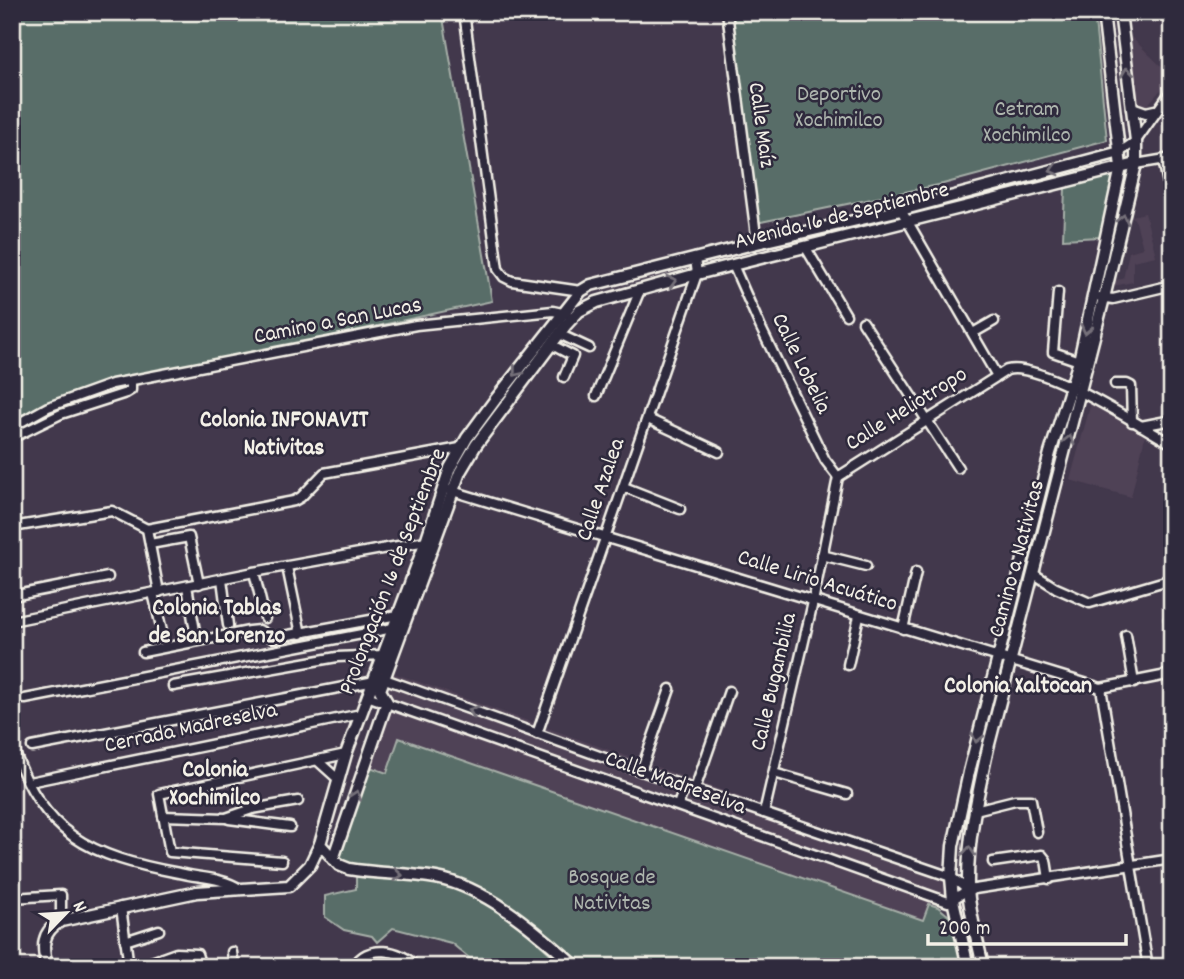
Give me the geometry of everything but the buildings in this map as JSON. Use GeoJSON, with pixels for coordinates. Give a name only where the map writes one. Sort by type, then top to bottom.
{"type":"FeatureCollection","features":[{"type":"Feature","properties":{"kind":"main road","name":"Camino a Nativitas"},"geometry":{"type":"LineString","coordinates":[[968,967],[953,900],[953,846],[1049,453],[1079,361],[1121,167],[1103,12]]}},
{"type":"Feature","properties":{"kind":"main road","name":"Camino a Nativitas"},"geometry":{"type":"LineString","coordinates":[[983,967],[968,890],[969,850],[975,810],[1136,164],[1136,141],[1120,12]]}},
{"type":"Feature","properties":{"kind":"main road"},"geometry":{"type":"LineString","coordinates":[[1132,108],[1146,113],[1155,111]]}},
{"type":"Feature","properties":{"kind":"main road","name":"Avenida 16 de Septiembre"},"geometry":{"type":"LineString","coordinates":[[564,321],[582,291],[600,281],[901,210],[1120,152]]}},
{"type":"Feature","properties":{"kind":"main road","name":"Avenida 16 de Septiembre"},"geometry":{"type":"LineString","coordinates":[[564,321],[597,302],[697,274],[1136,164]]}},
{"type":"Feature","properties":{"kind":"main road"},"geometry":{"type":"LineString","coordinates":[[1025,178],[1027,190]]}},
{"type":"Feature","properties":{"kind":"main road"},"geometry":{"type":"LineString","coordinates":[[979,190],[981,202]]}},
{"type":"Feature","properties":{"kind":"main road"},"geometry":{"type":"LineString","coordinates":[[1105,247],[1116,250]]}},
{"type":"Feature","properties":{"kind":"main road","name":"Prolongación 16 de Septiembre"},"geometry":{"type":"LineString","coordinates":[[310,865],[320,844],[346,754],[367,696],[447,490],[470,454],[552,345],[564,321]]}},
{"type":"Feature","properties":{"kind":"main road","name":"Prolongación 16 de Septiembre"},"geometry":{"type":"LineString","coordinates":[[387,702],[380,691],[447,490],[450,468],[460,448],[564,321]]}},
{"type":"Feature","properties":{"kind":"main road"},"geometry":{"type":"LineString","coordinates":[[333,859],[387,702]]}},
{"type":"Feature","properties":{"kind":"main road"},"geometry":{"type":"LineString","coordinates":[[320,844],[333,859],[349,869],[437,878],[468,888],[519,919],[578,967]]}},
{"type":"Feature","properties":{"kind":"main road"},"geometry":{"type":"LineString","coordinates":[[47,967],[43,940],[49,929],[61,921],[197,892],[289,886],[310,865],[333,859]]}},
{"type":"Feature","properties":{"kind":"street"},"geometry":{"type":"LineString","coordinates":[[464,12],[498,269],[504,277],[512,281],[582,291]]}},
{"type":"Feature","properties":{"kind":"street","name":"Calle Maíz"},"geometry":{"type":"LineString","coordinates":[[727,12],[757,243]]}},
{"type":"Feature","properties":{"kind":"street"},"geometry":{"type":"LineString","coordinates":[[1120,152],[1136,141],[1172,89]]}},
{"type":"Feature","properties":{"kind":"street"},"geometry":{"type":"LineString","coordinates":[[1136,164],[1167,159],[1172,202]]}},
{"type":"Feature","properties":{"kind":"street","name":"Calle Heliotropo"},"geometry":{"type":"LineString","coordinates":[[901,210],[997,376]]}},
{"type":"Feature","properties":{"kind":"street"},"geometry":{"type":"LineString","coordinates":[[806,248],[846,315]]}},
{"type":"Feature","properties":{"kind":"street","name":"Calle Azalea"},"geometry":{"type":"LineString","coordinates":[[537,734],[697,274],[695,258]]}},
{"type":"Feature","properties":{"kind":"street","name":"Calle Lobelia"},"geometry":{"type":"LineString","coordinates":[[733,265],[825,460],[838,477]]}},
{"type":"Feature","properties":{"kind":"street"},"geometry":{"type":"LineString","coordinates":[[1094,295],[1113,299],[1172,285]]}},
{"type":"Feature","properties":{"kind":"street"},"geometry":{"type":"LineString","coordinates":[[596,396],[640,290]]}},
{"type":"Feature","properties":{"kind":"street"},"geometry":{"type":"LineString","coordinates":[[1058,292],[1053,352],[1079,361]]}},
{"type":"Feature","properties":{"kind":"street","name":"Camino a San Lucas"},"geometry":{"type":"LineString","coordinates":[[12,427],[48,407],[111,384],[416,325],[490,316],[564,321]]}},
{"type":"Feature","properties":{"kind":"street"},"geometry":{"type":"LineString","coordinates":[[564,321],[589,348]]}},
{"type":"Feature","properties":{"kind":"street"},"geometry":{"type":"LineString","coordinates":[[973,333],[994,321]]}},
{"type":"Feature","properties":{"kind":"street"},"geometry":{"type":"LineString","coordinates":[[863,322],[958,468]]}},
{"type":"Feature","properties":{"kind":"street"},"geometry":{"type":"LineString","coordinates":[[552,345],[573,356],[564,377]]}},
{"type":"Feature","properties":{"kind":"street","name":"Calle Heliotropo"},"geometry":{"type":"LineString","coordinates":[[838,477],[997,376],[1016,368],[1069,386],[1172,444]]}},
{"type":"Feature","properties":{"kind":"street"},"geometry":{"type":"LineString","coordinates":[[12,438],[61,414],[126,393],[131,390],[131,381]]}},
{"type":"Feature","properties":{"kind":"street"},"geometry":{"type":"LineString","coordinates":[[1115,384],[1130,386],[1132,422]]}},
{"type":"Feature","properties":{"kind":"street"},"geometry":{"type":"LineString","coordinates":[[648,419],[719,452]]}},
{"type":"Feature","properties":{"kind":"street"},"geometry":{"type":"LineString","coordinates":[[1142,426],[1172,419]]}},
{"type":"Feature","properties":{"kind":"street"},"geometry":{"type":"LineString","coordinates":[[12,527],[112,511],[147,529],[294,501],[324,473],[460,448]]}},
{"type":"Feature","properties":{"kind":"street","name":"Calle Bugambilia"},"geometry":{"type":"LineString","coordinates":[[764,813],[814,602],[838,477]]}},
{"type":"Feature","properties":{"kind":"street"},"geometry":{"type":"LineString","coordinates":[[624,487],[680,509]]}},
{"type":"Feature","properties":{"kind":"street","name":"Calle Lirio Acuático"},"geometry":{"type":"LineString","coordinates":[[447,490],[1101,688],[1172,674]]}},
{"type":"Feature","properties":{"kind":"street"},"geometry":{"type":"LineString","coordinates":[[147,529],[163,635]]}},
{"type":"Feature","properties":{"kind":"street"},"geometry":{"type":"LineString","coordinates":[[150,544],[189,537],[199,584]]}},
{"type":"Feature","properties":{"kind":"street"},"geometry":{"type":"LineString","coordinates":[[12,621],[254,572],[426,541]]}},
{"type":"Feature","properties":{"kind":"street"},"geometry":{"type":"LineString","coordinates":[[822,555],[866,566]]}},
{"type":"Feature","properties":{"kind":"street"},"geometry":{"type":"LineString","coordinates":[[287,567],[301,634]]}},
{"type":"Feature","properties":{"kind":"street"},"geometry":{"type":"LineString","coordinates":[[254,572],[265,618]]}},
{"type":"Feature","properties":{"kind":"street"},"geometry":{"type":"LineString","coordinates":[[903,629],[916,572]]}},
{"type":"Feature","properties":{"kind":"street"},"geometry":{"type":"LineString","coordinates":[[1034,574],[1056,588],[1090,603],[1172,579]]}},
{"type":"Feature","properties":{"kind":"street"},"geometry":{"type":"LineString","coordinates":[[12,596],[108,577]]}},
{"type":"Feature","properties":{"kind":"street"},"geometry":{"type":"LineString","coordinates":[[222,579],[228,625]]}},
{"type":"Feature","properties":{"kind":"street"},"geometry":{"type":"LineString","coordinates":[[187,586],[195,631]]}},
{"type":"Feature","properties":{"kind":"street"},"geometry":{"type":"LineString","coordinates":[[143,652],[249,631],[259,630],[272,638],[398,615]]}},
{"type":"Feature","properties":{"kind":"street"},"geometry":{"type":"LineString","coordinates":[[848,665],[859,616]]}},
{"type":"Feature","properties":{"kind":"street"},"geometry":{"type":"LineString","coordinates":[[1170,619],[1172,632]]}},
{"type":"Feature","properties":{"kind":"street"},"geometry":{"type":"LineString","coordinates":[[25,699],[393,628]]}},
{"type":"Feature","properties":{"kind":"street"},"geometry":{"type":"LineString","coordinates":[[1126,635],[1134,682]]}},
{"type":"Feature","properties":{"kind":"street"},"geometry":{"type":"LineString","coordinates":[[173,686],[337,657],[384,654]]}},
{"type":"Feature","properties":{"kind":"street"},"geometry":{"type":"LineString","coordinates":[[32,747],[385,679]]}},
{"type":"Feature","properties":{"kind":"street","name":"Calle Madreselva"},"geometry":{"type":"LineString","coordinates":[[385,679],[951,877],[968,890]]}},
{"type":"Feature","properties":{"kind":"street"},"geometry":{"type":"LineString","coordinates":[[1101,688],[1148,967]]}},
{"type":"Feature","properties":{"kind":"street"},"geometry":{"type":"LineString","coordinates":[[642,771],[670,689]]}},
{"type":"Feature","properties":{"kind":"street"},"geometry":{"type":"LineString","coordinates":[[695,789],[729,691]]}},
{"type":"Feature","properties":{"kind":"street","name":"Calle Madreselva"},"geometry":{"type":"LineString","coordinates":[[367,696],[935,898],[948,902],[953,900]]}},
{"type":"Feature","properties":{"kind":"street","name":"Cerrada Madreselva"},"geometry":{"type":"LineString","coordinates":[[29,782],[361,714]]}},
{"type":"Feature","properties":{"kind":"street"},"geometry":{"type":"LineString","coordinates":[[12,744],[41,805],[60,826],[94,850],[125,861],[223,881],[240,889]]}},
{"type":"Feature","properties":{"kind":"street"},"geometry":{"type":"LineString","coordinates":[[282,861],[174,853],[167,847],[158,799],[161,792],[319,762],[346,754]]}},
{"type":"Feature","properties":{"kind":"street"},"geometry":{"type":"LineString","coordinates":[[319,762],[339,780]]}},
{"type":"Feature","properties":{"kind":"street"},"geometry":{"type":"LineString","coordinates":[[774,773],[847,794]]}},
{"type":"Feature","properties":{"kind":"street"},"geometry":{"type":"LineString","coordinates":[[678,805],[685,786]]}},
{"type":"Feature","properties":{"kind":"street"},"geometry":{"type":"LineString","coordinates":[[975,810],[1015,800],[1031,800],[1037,832]]}},
{"type":"Feature","properties":{"kind":"street"},"geometry":{"type":"LineString","coordinates":[[226,818],[252,809],[298,802]]}},
{"type":"Feature","properties":{"kind":"street"},"geometry":{"type":"LineString","coordinates":[[163,816],[226,818],[290,827]]}},
{"type":"Feature","properties":{"kind":"street"},"geometry":{"type":"LineString","coordinates":[[993,862],[1042,856],[1046,860],[1049,879]]}},
{"type":"Feature","properties":{"kind":"street"},"geometry":{"type":"LineString","coordinates":[[953,900],[968,890],[1172,859]]}},
{"type":"Feature","properties":{"kind":"street"},"geometry":{"type":"LineString","coordinates":[[12,898],[61,895],[61,921]]}},
{"type":"Feature","properties":{"kind":"street"},"geometry":{"type":"LineString","coordinates":[[121,907],[129,967]]}},
{"type":"Feature","properties":{"kind":"street"},"geometry":{"type":"LineString","coordinates":[[125,941],[159,930]]}},
{"type":"Feature","properties":{"kind":"street"},"geometry":{"type":"LineString","coordinates":[[354,966],[364,954],[373,951],[403,955],[416,967]]}},
{"type":"Feature","properties":{"kind":"street"},"geometry":{"type":"LineString","coordinates":[[232,952],[234,967]]}},
{"type":"Feature","properties":{"kind":"street"},"geometry":{"type":"LineString","coordinates":[[137,967],[176,953],[197,954],[201,967]]}},
{"type":"Feature","properties":{"kind":"shaded area"},"geometry":{"type":"Polygon","coordinates":[[[1128,34],[1172,77],[1143,110],[1138,109],[1128,34]]]}},
{"type":"Feature","properties":{"kind":"shaded area"},"geometry":{"type":"Polygon","coordinates":[[[1145,213],[1156,256],[1133,261],[1133,282],[1113,286],[1113,280],[1123,279],[1129,252],[1143,248],[1132,216],[1145,213]]]}},
{"type":"Feature","properties":{"kind":"shaded area"},"geometry":{"type":"Polygon","coordinates":[[[1091,403],[1145,436],[1131,497],[1070,480],[1091,403]]]}},
{"type":"Feature","properties":{"kind":"shaded area"},"geometry":{"type":"Polygon","coordinates":[[[391,672],[945,870],[948,885],[943,898],[929,904],[924,921],[399,739],[387,773],[370,767],[392,703],[383,694],[391,672]]]}},
{"type":"Feature","properties":{"kind":"green space"},"geometry":{"type":"Polygon","coordinates":[[[12,12],[442,12],[492,301],[112,384],[12,418],[12,12]]]}},
{"type":"Feature","properties":{"kind":"green space","name":"Deportivo Xochimilco"},"geometry":{"type":"Polygon","coordinates":[[[731,12],[1094,12],[1107,140],[943,184],[756,223],[731,12]]]}},
{"type":"Feature","properties":{"kind":"green space"},"geometry":{"type":"Polygon","coordinates":[[[1117,171],[1100,237],[1063,239],[1065,188],[1117,171]]]}},
{"type":"Feature","properties":{"kind":"green space","name":"Bosque de Nativitas"},"geometry":{"type":"Polygon","coordinates":[[[399,738],[923,920],[929,904],[938,907],[954,920],[963,967],[579,967],[477,888],[343,864],[339,859],[370,767],[387,773],[399,738]]]}},
{"type":"Feature","properties":{"kind":"green space"},"geometry":{"type":"Polygon","coordinates":[[[356,876],[430,882],[470,894],[513,922],[565,967],[480,967],[451,943],[393,928],[377,942],[372,936],[344,930],[325,917],[325,896],[356,889],[356,876]]]}},
{"type":"Feature","properties":{"kind":"district","name":"Colonia INFONAVIT Nativitas"},"geometry":{"type":"Point","coordinates":[284,435]}},
{"type":"Feature","properties":{"kind":"district","name":"Colonia Tablas de San Lorenzo"},"geometry":{"type":"Point","coordinates":[217,623]}},
{"type":"Feature","properties":{"kind":"district","name":"Colonia Xaltocan"},"geometry":{"type":"Point","coordinates":[1018,687]}},
{"type":"Feature","properties":{"kind":"district","name":"Colonia Xochimilco"},"geometry":{"type":"Point","coordinates":[215,785]}},
{"type":"Feature","properties":{"kind":"park label","name":"Cetram Xochimilco"},"geometry":{"type":"Point","coordinates":[1027,123]}}]}
